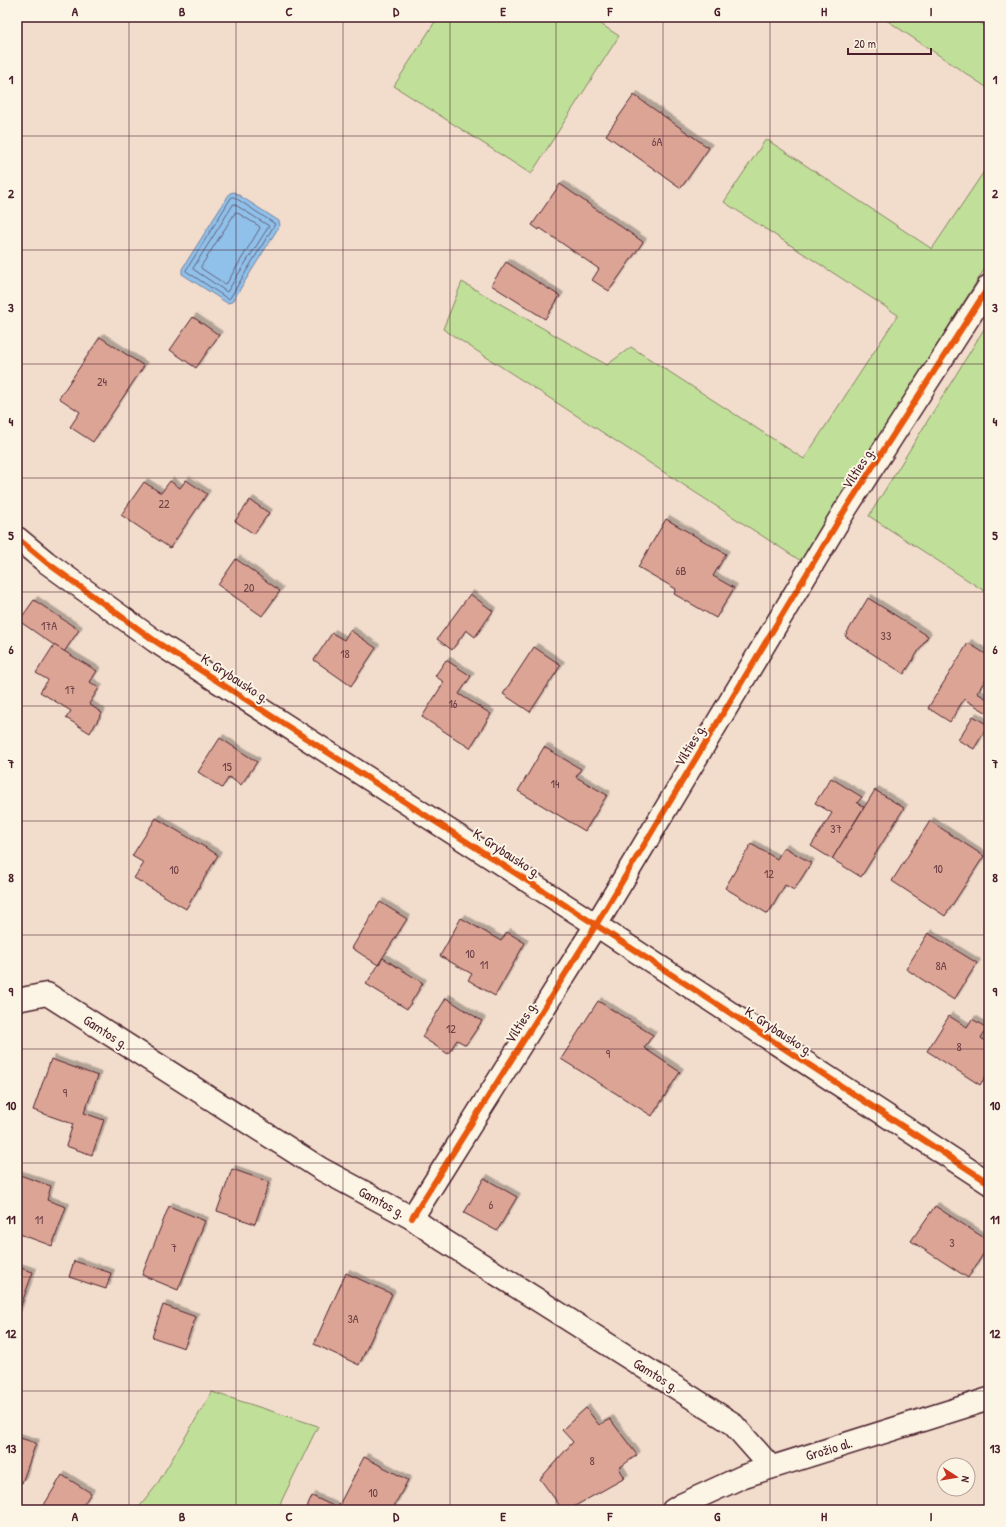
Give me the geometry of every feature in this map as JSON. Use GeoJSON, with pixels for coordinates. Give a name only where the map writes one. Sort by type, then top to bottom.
{"type":"FeatureCollection","features":[{"type":"Feature","properties":{"kind":"street","name":"Vilties g."},"geometry":{"type":"LineString","coordinates":[[412,1218],[596,925],[845,510],[989,286]]}},
{"type":"Feature","properties":{"kind":"street","name":"K. Grybausko g."},"geometry":{"type":"LineString","coordinates":[[17,538],[46,562],[155,641],[596,925],[989,1183]]}},
{"type":"Feature","properties":{"kind":"street","name":"Gamtos g."},"geometry":{"type":"LineString","coordinates":[[17,1000],[47,994],[321,1169],[412,1218],[443,1240],[732,1423],[771,1467]]}},
{"type":"Feature","properties":{"kind":"street","name":"Grožio al."},"geometry":{"type":"LineString","coordinates":[[673,1510],[681,1504],[744,1476],[989,1399]]}},
{"type":"Feature","properties":{"kind":"green space"},"geometry":{"type":"Polygon","coordinates":[[[438,17],[590,17],[619,36],[531,174],[394,86],[438,17]]]}},
{"type":"Feature","properties":{"kind":"green space"},"geometry":{"type":"Polygon","coordinates":[[[882,17],[972,17],[989,29],[989,89],[882,17]]]}},
{"type":"Feature","properties":{"kind":"green space"},"geometry":{"type":"Polygon","coordinates":[[[766,139],[932,249],[989,164],[989,262],[801,561],[443,329],[462,282],[607,365],[631,347],[804,459],[898,315],[724,202],[766,139]]]}},
{"type":"Feature","properties":{"kind":"green space"},"geometry":{"type":"Polygon","coordinates":[[[989,321],[989,594],[869,516],[989,321]]]}},
{"type":"Feature","properties":{"kind":"green space"},"geometry":{"type":"Polygon","coordinates":[[[212,1392],[318,1426],[277,1510],[137,1510],[156,1486],[212,1392]]]}},
{"type":"Feature","properties":{"kind":"water"},"geometry":{"type":"Polygon","coordinates":[[[234,192],[279,221],[280,225],[232,302],[227,303],[182,274],[182,269],[230,193],[234,192]]]}},
{"type":"Feature","properties":{"kind":"building"},"geometry":{"type":"Polygon","coordinates":[[[634,95],[709,148],[681,188],[606,135],[634,95]]]}},
{"type":"Feature","properties":{"kind":"building"},"geometry":{"type":"Polygon","coordinates":[[[560,184],[643,242],[609,291],[592,280],[599,269],[540,228],[539,230],[532,225],[560,184]]]}},
{"type":"Feature","properties":{"kind":"building"},"geometry":{"type":"Polygon","coordinates":[[[506,262],[560,296],[545,319],[491,285],[506,262]]]}},
{"type":"Feature","properties":{"kind":"building"},"geometry":{"type":"Polygon","coordinates":[[[193,317],[219,335],[196,368],[170,350],[193,317]]]}},
{"type":"Feature","properties":{"kind":"building"},"geometry":{"type":"Polygon","coordinates":[[[100,337],[144,366],[93,442],[70,427],[80,412],[59,398],[100,337]]]}},
{"type":"Feature","properties":{"kind":"building"},"geometry":{"type":"Polygon","coordinates":[[[186,480],[207,494],[170,548],[121,515],[144,482],[161,493],[170,481],[180,488],[186,480]]]}},
{"type":"Feature","properties":{"kind":"building"},"geometry":{"type":"Polygon","coordinates":[[[250,500],[269,513],[254,534],[235,521],[250,500]]]}},
{"type":"Feature","properties":{"kind":"building"},"geometry":{"type":"Polygon","coordinates":[[[666,519],[726,554],[713,576],[734,588],[716,618],[674,594],[676,589],[638,567],[666,519]]]}},
{"type":"Feature","properties":{"kind":"building"},"geometry":{"type":"Polygon","coordinates":[[[236,559],[280,591],[262,616],[218,585],[236,559]]]}},
{"type":"Feature","properties":{"kind":"building"},"geometry":{"type":"Polygon","coordinates":[[[470,594],[493,611],[475,637],[466,630],[452,650],[437,639],[470,594]]]}},
{"type":"Feature","properties":{"kind":"building"},"geometry":{"type":"Polygon","coordinates":[[[868,598],[928,636],[904,674],[845,636],[868,598]]]}},
{"type":"Feature","properties":{"kind":"building"},"geometry":{"type":"Polygon","coordinates":[[[34,600],[79,630],[64,652],[19,621],[34,600]]]}},
{"type":"Feature","properties":{"kind":"building"},"geometry":{"type":"Polygon","coordinates":[[[350,630],[376,648],[351,686],[314,660],[332,633],[344,640],[350,630]]]}},
{"type":"Feature","properties":{"kind":"building"},"geometry":{"type":"Polygon","coordinates":[[[968,643],[989,656],[989,679],[987,677],[977,693],[989,700],[989,714],[964,699],[950,722],[928,708],[968,643]]]}},
{"type":"Feature","properties":{"kind":"building"},"geometry":{"type":"Polygon","coordinates":[[[54,645],[97,671],[90,682],[99,688],[89,704],[102,713],[90,733],[66,718],[71,711],[40,692],[48,680],[36,673],[54,645]]]}},
{"type":"Feature","properties":{"kind":"building"},"geometry":{"type":"Polygon","coordinates":[[[534,647],[561,665],[530,712],[503,694],[534,647]]]}},
{"type":"Feature","properties":{"kind":"building"},"geometry":{"type":"Polygon","coordinates":[[[446,660],[471,676],[459,694],[491,714],[470,748],[422,717],[444,682],[435,676],[446,660]]]}},
{"type":"Feature","properties":{"kind":"building"},"geometry":{"type":"Polygon","coordinates":[[[973,716],[988,725],[974,749],[958,740],[973,716]]]}},
{"type":"Feature","properties":{"kind":"building"},"geometry":{"type":"Polygon","coordinates":[[[220,738],[257,762],[241,785],[229,777],[222,788],[198,772],[220,738]]]}},
{"type":"Feature","properties":{"kind":"building"},"geometry":{"type":"Polygon","coordinates":[[[544,747],[581,769],[576,777],[607,795],[585,831],[518,791],[544,747]]]}},
{"type":"Feature","properties":{"kind":"building"},"geometry":{"type":"Polygon","coordinates":[[[831,778],[862,797],[857,803],[864,807],[832,859],[811,846],[832,813],[815,803],[831,778]]]}},
{"type":"Feature","properties":{"kind":"building"},"geometry":{"type":"Polygon","coordinates":[[[875,790],[904,808],[861,877],[832,859],[875,790]]]}},
{"type":"Feature","properties":{"kind":"building"},"geometry":{"type":"Polygon","coordinates":[[[156,818],[218,855],[186,909],[134,878],[144,863],[132,856],[156,818]]]}},
{"type":"Feature","properties":{"kind":"building"},"geometry":{"type":"Polygon","coordinates":[[[930,821],[984,856],[945,916],[892,881],[930,821]]]}},
{"type":"Feature","properties":{"kind":"building"},"geometry":{"type":"Polygon","coordinates":[[[751,844],[777,859],[784,847],[811,863],[794,890],[785,885],[768,914],[725,888],[751,844]]]}},
{"type":"Feature","properties":{"kind":"building"},"geometry":{"type":"Polygon","coordinates":[[[380,902],[407,919],[378,965],[352,948],[380,902]]]}},
{"type":"Feature","properties":{"kind":"building"},"geometry":{"type":"Polygon","coordinates":[[[461,918],[501,941],[507,932],[525,943],[495,996],[468,980],[472,974],[440,956],[461,918]]]}},
{"type":"Feature","properties":{"kind":"building"},"geometry":{"type":"Polygon","coordinates":[[[928,933],[977,963],[954,1000],[906,969],[928,933]]]}},
{"type":"Feature","properties":{"kind":"building"},"geometry":{"type":"Polygon","coordinates":[[[383,958],[423,983],[407,1009],[366,984],[383,958]]]}},
{"type":"Feature","properties":{"kind":"building"},"geometry":{"type":"Polygon","coordinates":[[[446,998],[482,1021],[466,1045],[457,1040],[448,1054],[422,1037],[446,998]]]}},
{"type":"Feature","properties":{"kind":"building"},"geometry":{"type":"Polygon","coordinates":[[[598,1001],[653,1035],[644,1048],[680,1072],[652,1116],[561,1059],[598,1001]]]}},
{"type":"Feature","properties":{"kind":"building"},"geometry":{"type":"Polygon","coordinates":[[[949,1016],[967,1027],[972,1019],[987,1028],[981,1038],[989,1043],[989,1071],[980,1085],[927,1051],[949,1016]]]}},
{"type":"Feature","properties":{"kind":"building"},"geometry":{"type":"Polygon","coordinates":[[[51,1059],[98,1076],[84,1113],[104,1120],[92,1155],[66,1146],[73,1124],[33,1110],[51,1059]]]}},
{"type":"Feature","properties":{"kind":"building"},"geometry":{"type":"Polygon","coordinates":[[[232,1169],[269,1182],[255,1224],[217,1211],[232,1169]]]}},
{"type":"Feature","properties":{"kind":"building"},"geometry":{"type":"Polygon","coordinates":[[[17,1174],[51,1186],[47,1200],[66,1207],[52,1246],[17,1233],[17,1174]]]}},
{"type":"Feature","properties":{"kind":"building"},"geometry":{"type":"Polygon","coordinates":[[[484,1178],[517,1197],[497,1231],[464,1213],[484,1178]]]}},
{"type":"Feature","properties":{"kind":"building"},"geometry":{"type":"Polygon","coordinates":[[[169,1206],[205,1221],[178,1290],[142,1275],[169,1206]]]}},
{"type":"Feature","properties":{"kind":"building"},"geometry":{"type":"Polygon","coordinates":[[[935,1206],[989,1241],[989,1245],[968,1278],[911,1241],[935,1206]]]}},
{"type":"Feature","properties":{"kind":"building"},"geometry":{"type":"Polygon","coordinates":[[[74,1261],[111,1273],[106,1289],[69,1277],[74,1261]]]}},
{"type":"Feature","properties":{"kind":"building"},"geometry":{"type":"Polygon","coordinates":[[[17,1267],[33,1272],[17,1316],[17,1267]]]}},
{"type":"Feature","properties":{"kind":"building"},"geometry":{"type":"Polygon","coordinates":[[[346,1273],[392,1294],[359,1365],[314,1344],[346,1273]]]}},
{"type":"Feature","properties":{"kind":"building"},"geometry":{"type":"Polygon","coordinates":[[[163,1305],[196,1317],[184,1348],[152,1337],[163,1305]]]}},
{"type":"Feature","properties":{"kind":"building"},"geometry":{"type":"Polygon","coordinates":[[[586,1408],[599,1425],[610,1419],[637,1455],[619,1468],[625,1478],[568,1510],[563,1510],[540,1479],[573,1442],[562,1430],[586,1408]]]}},
{"type":"Feature","properties":{"kind":"building"},"geometry":{"type":"Polygon","coordinates":[[[17,1437],[36,1443],[22,1483],[17,1482],[17,1437]]]}},
{"type":"Feature","properties":{"kind":"building"},"geometry":{"type":"Polygon","coordinates":[[[364,1457],[408,1480],[392,1510],[345,1510],[338,1507],[364,1457]]]}},
{"type":"Feature","properties":{"kind":"building"},"geometry":{"type":"Polygon","coordinates":[[[62,1475],[91,1493],[80,1510],[41,1510],[62,1475]]]}},
{"type":"Feature","properties":{"kind":"building"},"geometry":{"type":"Polygon","coordinates":[[[312,1496],[342,1510],[306,1510],[312,1496]]]}},
{"type":"Feature","properties":{"kind":"cycle path"},"geometry":{"type":"LineString","coordinates":[[412,1218],[596,925],[845,510],[989,286]]}},
{"type":"Feature","properties":{"kind":"cycle path"},"geometry":{"type":"LineString","coordinates":[[17,538],[46,562],[155,641],[596,925],[989,1183]]}}]}
